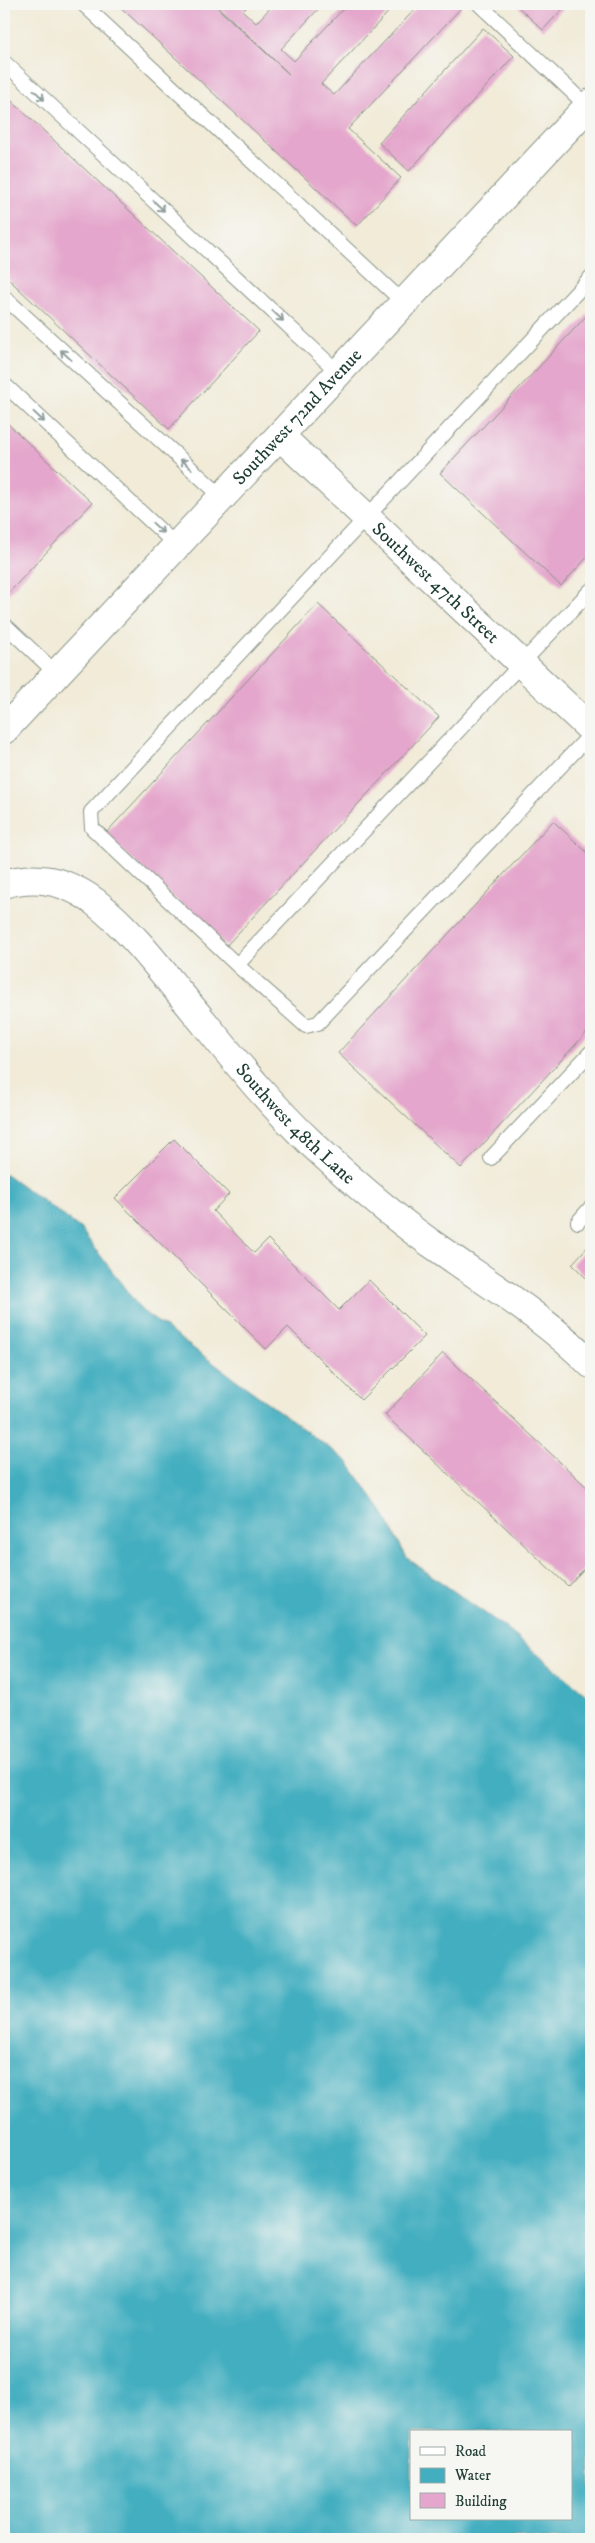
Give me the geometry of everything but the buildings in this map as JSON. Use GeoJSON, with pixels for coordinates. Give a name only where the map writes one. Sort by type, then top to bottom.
{"type":"FeatureCollection","features":[{"type":"Feature","properties":{"kind":"street","name":"Southwest 72nd Avenue"},"geometry":{"type":"LineString","coordinates":[[4,730],[403,302],[590,105]]}},
{"type":"Feature","properties":{"kind":"street","name":"Southwest 47th Street"},"geometry":{"type":"LineString","coordinates":[[280,436],[591,729]]}},
{"type":"Feature","properties":{"kind":"street","name":"Southwest 48th Lane"},"geometry":{"type":"LineString","coordinates":[[11,882],[36,878],[57,882],[80,892],[114,918],[157,965],[265,1098],[313,1145],[414,1231],[542,1320],[591,1364]]}},
{"type":"Feature","properties":{"kind":"lane"},"geometry":{"type":"LineString","coordinates":[[83,4],[403,302]]}},
{"type":"Feature","properties":{"kind":"lane"},"geometry":{"type":"LineString","coordinates":[[479,4],[590,105]]}},
{"type":"Feature","properties":{"kind":"lane"},"geometry":{"type":"LineString","coordinates":[[4,62],[339,372]]}},
{"type":"Feature","properties":{"kind":"lane"},"geometry":{"type":"LineString","coordinates":[[591,277],[92,812],[92,828],[306,1026],[318,1023],[591,734]]}},
{"type":"Feature","properties":{"kind":"lane"},"geometry":{"type":"LineString","coordinates":[[4,297],[222,497]]}},
{"type":"Feature","properties":{"kind":"lane"},"geometry":{"type":"LineString","coordinates":[[4,384],[177,546]]}},
{"type":"Feature","properties":{"kind":"lane"},"geometry":{"type":"LineString","coordinates":[[238,964],[591,590]]}},
{"type":"Feature","properties":{"kind":"lane"},"geometry":{"type":"LineString","coordinates":[[4,624],[57,674]]}},
{"type":"Feature","properties":{"kind":"lane"},"geometry":{"type":"LineString","coordinates":[[492,1158],[591,1052]]}},
{"type":"Feature","properties":{"kind":"lane"},"geometry":{"type":"LineString","coordinates":[[578,1222],[591,1208]]}},
{"type":"Feature","properties":{"kind":"water"},"geometry":{"type":"Polygon","coordinates":[[[4,1174],[80,1228],[141,1310],[347,1461],[382,1511],[407,1558],[503,1626],[591,1698],[591,2539],[4,2539],[4,1174]]]}}]}
